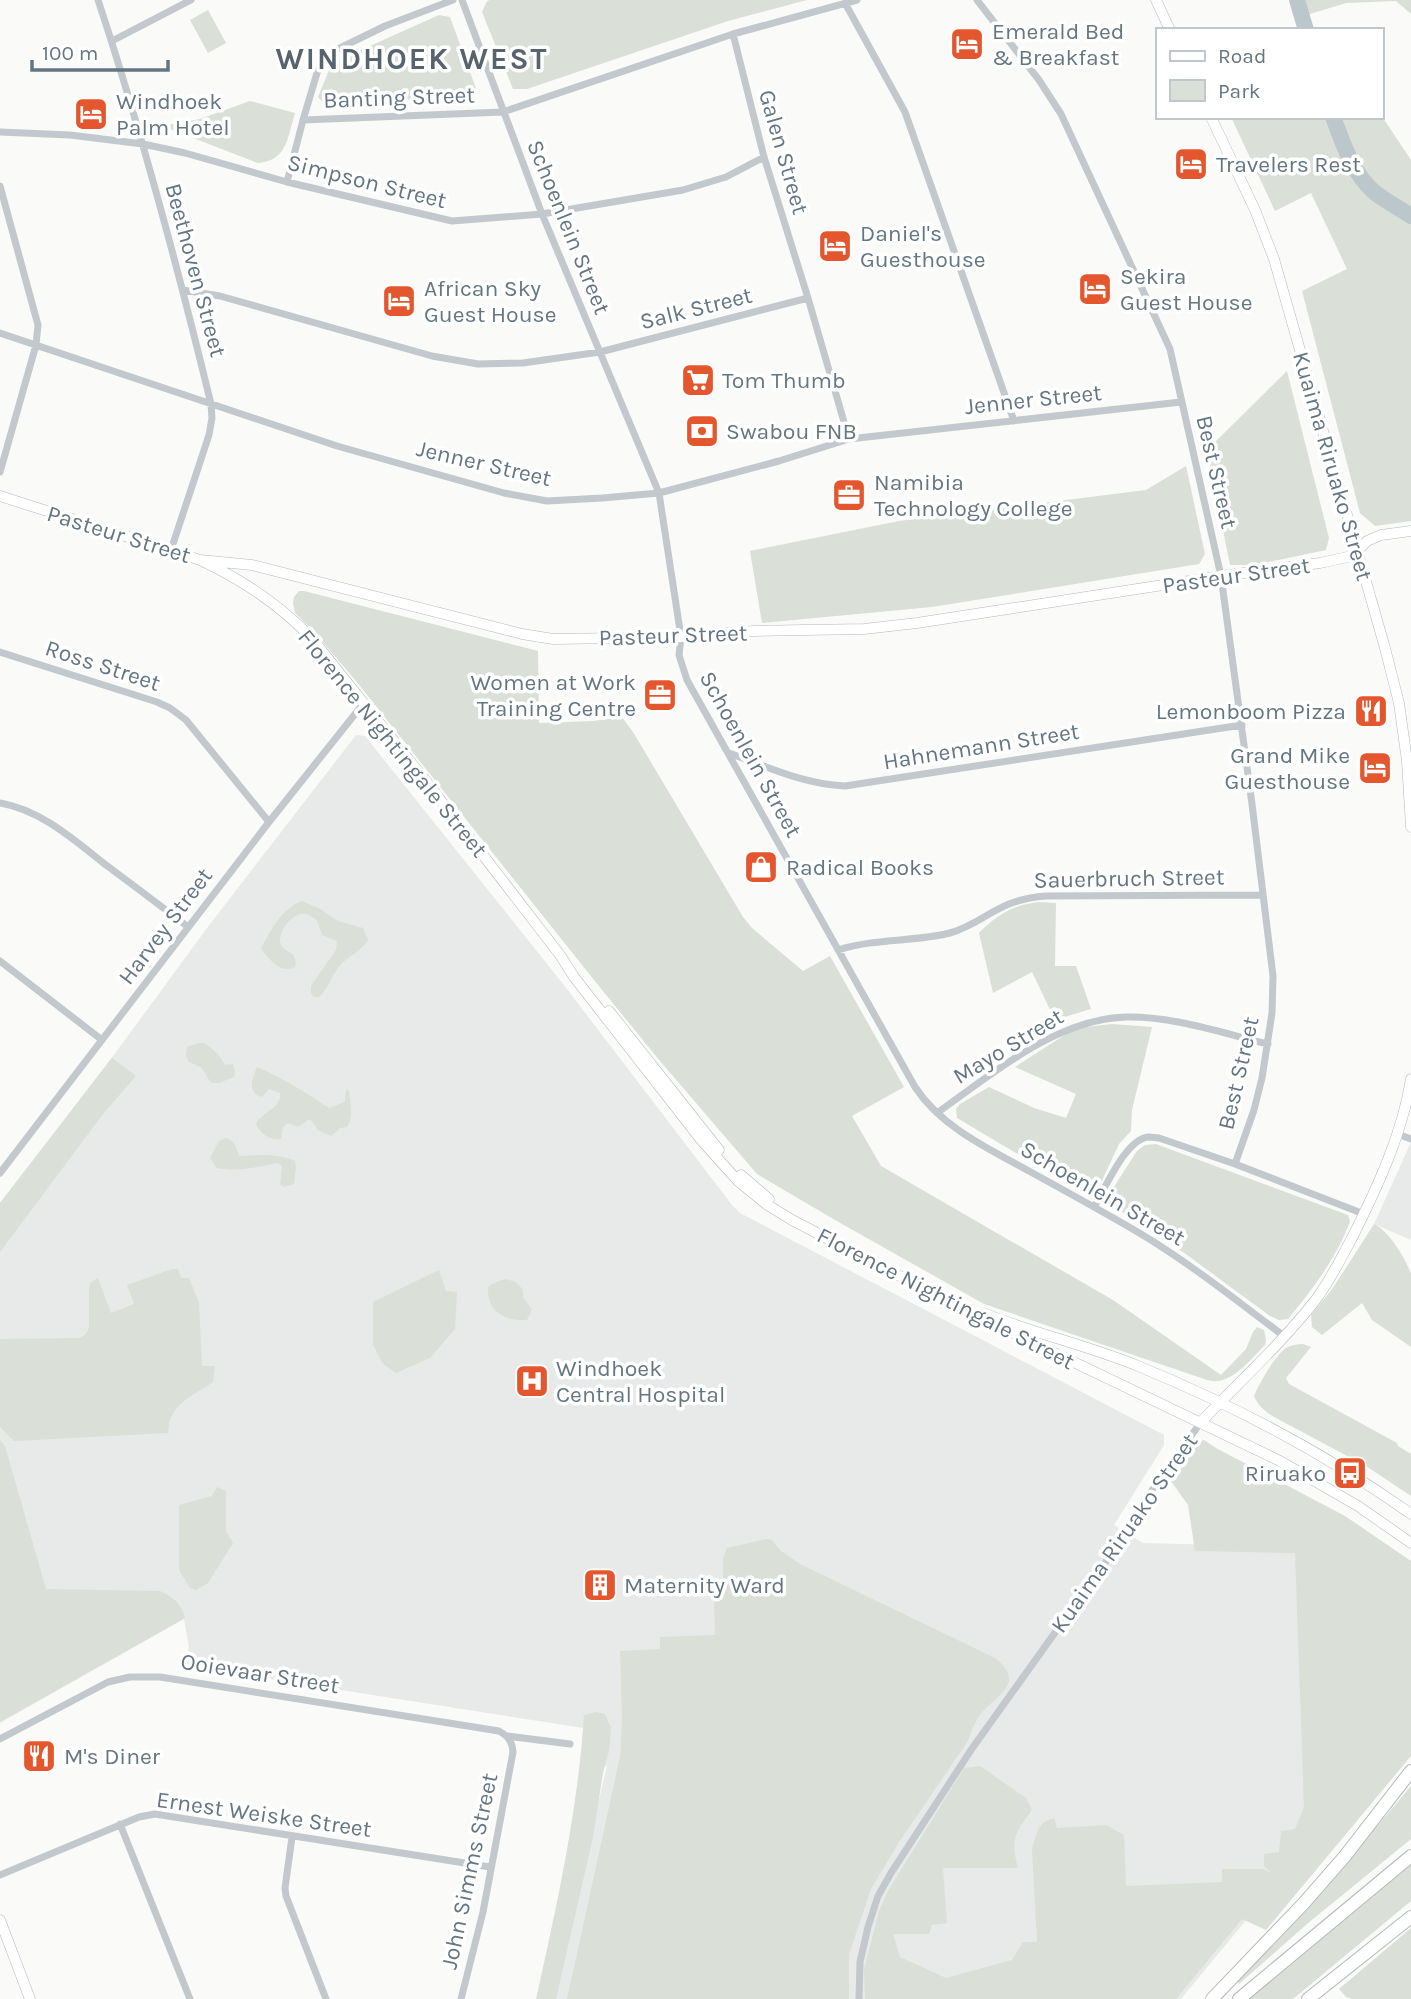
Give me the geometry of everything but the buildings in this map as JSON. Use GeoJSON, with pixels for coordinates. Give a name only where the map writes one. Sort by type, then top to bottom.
{"type":"FeatureCollection","features":[{"type":"Feature","properties":{"kind":"highway"},"geometry":{"type":"LineString","coordinates":[[1212,1999],[1328,1875],[1411,1771]]}},
{"type":"Feature","properties":{"kind":"highway"},"geometry":{"type":"LineString","coordinates":[[1239,1999],[1411,1856]]}},
{"type":"Feature","properties":{"kind":"highway"},"geometry":{"type":"LineString","coordinates":[[1308,1999],[1411,1917]]}},
{"type":"Feature","properties":{"kind":"main road"},"geometry":{"type":"LineString","coordinates":[[1156,0],[1169,28]]}},
{"type":"Feature","properties":{"kind":"main road","name":"Kuaima Riruako Street"},"geometry":{"type":"LineString","coordinates":[[1212,119],[1255,210],[1274,259],[1358,551],[1399,703],[1407,761],[1411,827]]}},
{"type":"Feature","properties":{"kind":"main road","name":"Pasteur Street"},"geometry":{"type":"LineString","coordinates":[[0,496],[200,560],[266,569],[531,636],[553,639],[681,637],[754,631],[887,627],[1320,563],[1352,556],[1374,537],[1411,531]]}},
{"type":"Feature","properties":{"kind":"main road","name":"Florence Nightingale Street"},"geometry":{"type":"LineString","coordinates":[[200,560],[255,590],[302,628],[561,955],[744,1178],[772,1200],[807,1221],[980,1312],[1139,1367],[1219,1402],[1350,1473],[1411,1514]]}},
{"type":"Feature","properties":{"kind":"main road"},"geometry":{"type":"LineString","coordinates":[[255,590],[252,585],[254,575],[266,569]]}},
{"type":"Feature","properties":{"kind":"main road","name":"Florence Nightingale Street"},"geometry":{"type":"LineString","coordinates":[[561,955],[574,977],[702,1141],[750,1193],[792,1220],[963,1309],[1292,1468],[1358,1506],[1411,1542]]}},
{"type":"Feature","properties":{"kind":"main road","name":"Kuaima Riruako Street"},"geometry":{"type":"LineString","coordinates":[[1201,1422],[1284,1336],[1327,1285],[1364,1214],[1397,1134],[1407,1106],[1411,1079]]}},
{"type":"Feature","properties":{"kind":"main road"},"geometry":{"type":"LineString","coordinates":[[0,1920],[30,1999]]}},
{"type":"Feature","properties":{"kind":"street","name":"Beethoven Street"},"geometry":{"type":"LineString","coordinates":[[98,0],[143,144],[211,404],[209,435],[171,550]]}},
{"type":"Feature","properties":{"kind":"street"},"geometry":{"type":"LineString","coordinates":[[112,41],[191,0]]}},
{"type":"Feature","properties":{"kind":"street"},"geometry":{"type":"LineString","coordinates":[[287,181],[317,73],[324,58],[338,48],[385,26],[453,0]]}},
{"type":"Feature","properties":{"kind":"street","name":"Schoenlein Street"},"geometry":{"type":"LineString","coordinates":[[462,0],[542,214],[659,493],[681,637],[679,655],[687,680],[915,1087],[925,1102],[956,1128],[1166,1250],[1284,1336]]}},
{"type":"Feature","properties":{"kind":"street","name":"Banting Street"},"geometry":{"type":"LineString","coordinates":[[303,120],[503,112],[733,34],[857,0]]}},
{"type":"Feature","properties":{"kind":"street","name":"Best Street"},"geometry":{"type":"LineString","coordinates":[[977,0],[1039,80],[1061,114],[1170,349],[1221,576],[1273,976],[1268,1044],[1254,1110],[1235,1164]]}},
{"type":"Feature","properties":{"kind":"street"},"geometry":{"type":"LineString","coordinates":[[845,3],[905,112],[1014,421]]}},
{"type":"Feature","properties":{"kind":"street","name":"Galen Street"},"geometry":{"type":"LineString","coordinates":[[733,34],[764,158],[849,439]]}},
{"type":"Feature","properties":{"kind":"street","name":"Simpson Street"},"geometry":{"type":"LineString","coordinates":[[0,132],[70,135],[143,144],[444,221],[542,214],[683,190],[726,177],[764,158]]}},
{"type":"Feature","properties":{"kind":"street"},"geometry":{"type":"LineString","coordinates":[[0,186],[38,325],[36,345],[0,472]]}},
{"type":"Feature","properties":{"kind":"street","name":"Salk Street"},"geometry":{"type":"LineString","coordinates":[[183,290],[220,296],[454,361],[478,364],[523,363],[600,352],[808,298]]}},
{"type":"Feature","properties":{"kind":"street","name":"Jenner Street"},"geometry":{"type":"LineString","coordinates":[[0,333],[337,446],[504,492],[547,500],[602,499],[659,493],[849,439],[1181,402]]}},
{"type":"Feature","properties":{"kind":"street","name":"Ross Street"},"geometry":{"type":"LineString","coordinates":[[0,652],[170,708],[186,720],[269,821]]}},
{"type":"Feature","properties":{"kind":"street","name":"Harvey Street"},"geometry":{"type":"LineString","coordinates":[[0,1173],[269,821],[363,704]]}},
{"type":"Feature","properties":{"kind":"street","name":"Hahnemann Street"},"geometry":{"type":"LineString","coordinates":[[729,753],[803,780],[845,786],[1242,725]]}},
{"type":"Feature","properties":{"kind":"street"},"geometry":{"type":"LineString","coordinates":[[0,803],[40,818],[188,927]]}},
{"type":"Feature","properties":{"kind":"street","name":"Sauerbruch Street"},"geometry":{"type":"LineString","coordinates":[[838,950],[870,942],[949,933],[1027,898],[1263,895]]}},
{"type":"Feature","properties":{"kind":"street"},"geometry":{"type":"LineString","coordinates":[[0,961],[102,1040]]}},
{"type":"Feature","properties":{"kind":"street","name":"Mayo Street"},"geometry":{"type":"LineString","coordinates":[[937,1113],[997,1070],[1055,1034],[1093,1021],[1128,1017],[1152,1019],[1268,1044]]}},
{"type":"Feature","properties":{"kind":"street"},"geometry":{"type":"LineString","coordinates":[[1397,1134],[1411,1139]]}},
{"type":"Feature","properties":{"kind":"street"},"geometry":{"type":"LineString","coordinates":[[1094,1207],[1129,1149],[1139,1140],[1148,1137],[1159,1138],[1235,1164],[1364,1214]]}},
{"type":"Feature","properties":{"kind":"street","name":"Kuaima Riruako Street"},"geometry":{"type":"LineString","coordinates":[[859,1999],[860,1962],[868,1927],[878,1896],[891,1872],[971,1751],[1201,1422]]}},
{"type":"Feature","properties":{"kind":"street","name":"Ooievaar Street"},"geometry":{"type":"LineString","coordinates":[[0,1739],[108,1682],[130,1677],[160,1677],[499,1731],[507,1736],[570,1744]]}},
{"type":"Feature","properties":{"kind":"street","name":"John Simms Street"},"geometry":{"type":"LineString","coordinates":[[461,1999],[478,1933],[513,1752],[512,1743],[507,1736]]}},
{"type":"Feature","properties":{"kind":"street","name":"Ernest Weiske Street"},"geometry":{"type":"LineString","coordinates":[[0,1875],[146,1815],[165,1815],[490,1867]]}},
{"type":"Feature","properties":{"kind":"street"},"geometry":{"type":"LineString","coordinates":[[120,1824],[190,1999]]}},
{"type":"Feature","properties":{"kind":"street"},"geometry":{"type":"LineString","coordinates":[[292,1837],[286,1896],[326,1999]]}},
{"type":"Feature","properties":{"kind":"shaded area","name":"Windhoek Central Hospital"},"geometry":{"type":"Polygon","coordinates":[[[356,735],[365,736],[567,989],[740,1213],[1164,1435],[1164,1445],[1114,1525],[1143,1543],[1300,1547],[1374,1765],[1181,1999],[552,1999],[607,1766],[581,1762],[583,1728],[181,1665],[189,1648],[184,1619],[0,1723],[0,1203],[356,735]]]}},
{"type":"Feature","properties":{"kind":"shaded area"},"geometry":{"type":"Polygon","coordinates":[[[1411,1142],[1411,1240],[1374,1224],[1411,1142]]]}},
{"type":"Feature","properties":{"kind":"green space"},"geometry":{"type":"Polygon","coordinates":[[[490,0],[807,0],[728,21],[527,89],[513,89],[482,12],[490,0]]]}},
{"type":"Feature","properties":{"kind":"green space"},"geometry":{"type":"Polygon","coordinates":[[[1290,0],[1411,0],[1411,14],[1396,1],[1346,3],[1297,18],[1290,0]]]}},
{"type":"Feature","properties":{"kind":"green space"},"geometry":{"type":"Polygon","coordinates":[[[208,10],[226,43],[208,53],[190,20],[208,10]]]}},
{"type":"Feature","properties":{"kind":"green space"},"geometry":{"type":"Polygon","coordinates":[[[439,15],[450,17],[478,94],[326,106],[318,97],[332,63],[439,15]]]}},
{"type":"Feature","properties":{"kind":"green space"},"geometry":{"type":"Polygon","coordinates":[[[250,101],[295,113],[285,146],[268,161],[258,163],[162,126],[200,119],[250,101]]]}},
{"type":"Feature","properties":{"kind":"green space"},"geometry":{"type":"Polygon","coordinates":[[[1383,118],[1411,160],[1411,521],[1375,526],[1360,513],[1302,291],[1347,269],[1311,193],[1275,211],[1232,119],[1383,118]]]}},
{"type":"Feature","properties":{"kind":"green space"},"geometry":{"type":"Polygon","coordinates":[[[1287,371],[1329,538],[1326,550],[1254,565],[1230,565],[1207,450],[1287,371]]]}},
{"type":"Feature","properties":{"kind":"green space"},"geometry":{"type":"Polygon","coordinates":[[[1186,466],[1205,554],[1199,564],[932,607],[762,623],[750,551],[899,521],[1146,490],[1186,466]]]}},
{"type":"Feature","properties":{"kind":"green space"},"geometry":{"type":"Polygon","coordinates":[[[299,591],[538,651],[539,723],[622,717],[752,928],[803,971],[830,956],[904,1087],[852,1116],[881,1166],[1113,1300],[1221,1375],[1246,1349],[1257,1327],[1264,1330],[1265,1345],[1232,1376],[1224,1380],[1207,1380],[984,1304],[757,1174],[594,980],[356,681],[295,613],[294,597],[299,591]]]}},
{"type":"Feature","properties":{"kind":"green space"},"geometry":{"type":"Polygon","coordinates":[[[302,901],[338,921],[363,928],[368,940],[342,963],[319,997],[314,997],[311,993],[311,986],[336,950],[337,941],[322,935],[317,920],[305,914],[297,915],[282,931],[281,945],[295,958],[295,967],[280,967],[261,949],[282,915],[302,901]]]}},
{"type":"Feature","properties":{"kind":"green space"},"geometry":{"type":"Polygon","coordinates":[[[1039,902],[1056,903],[1055,966],[1076,966],[1091,1009],[1055,1020],[1032,972],[993,993],[979,933],[1006,912],[1039,902]]]}},
{"type":"Feature","properties":{"kind":"green space"},"geometry":{"type":"Polygon","coordinates":[[[1112,1024],[1152,1027],[1132,1110],[1131,1131],[1119,1144],[1099,1187],[1086,1192],[1075,1188],[957,1118],[956,1109],[960,1104],[989,1087],[1034,1108],[1066,1118],[1076,1094],[1015,1067],[1071,1031],[1112,1024]]]}},
{"type":"Feature","properties":{"kind":"green space"},"geometry":{"type":"Polygon","coordinates":[[[204,1043],[213,1050],[225,1065],[233,1064],[234,1077],[211,1083],[201,1067],[189,1062],[186,1056],[187,1047],[204,1043]]]}},
{"type":"Feature","properties":{"kind":"green space"},"geometry":{"type":"Polygon","coordinates":[[[112,1058],[136,1076],[103,1114],[0,1252],[0,1203],[112,1058]]]}},
{"type":"Feature","properties":{"kind":"green space"},"geometry":{"type":"Polygon","coordinates":[[[257,1067],[329,1108],[345,1102],[346,1089],[349,1091],[351,1114],[347,1127],[340,1128],[331,1136],[318,1130],[310,1119],[298,1127],[288,1123],[283,1127],[281,1139],[266,1136],[256,1124],[278,1103],[280,1093],[269,1089],[262,1097],[254,1093],[252,1081],[257,1067]]]}},
{"type":"Feature","properties":{"kind":"green space"},"geometry":{"type":"Polygon","coordinates":[[[226,1138],[234,1143],[239,1156],[274,1156],[295,1161],[294,1184],[284,1187],[280,1185],[282,1166],[278,1163],[240,1169],[217,1168],[210,1158],[219,1141],[226,1138]]]}},
{"type":"Feature","properties":{"kind":"green space"},"geometry":{"type":"Polygon","coordinates":[[[1156,1144],[1348,1215],[1350,1222],[1331,1261],[1288,1319],[1279,1320],[1270,1316],[1141,1223],[1110,1205],[1110,1193],[1137,1151],[1145,1145],[1156,1144]]]}},
{"type":"Feature","properties":{"kind":"green space"},"geometry":{"type":"Polygon","coordinates":[[[1374,1224],[1396,1246],[1411,1274],[1411,1347],[1372,1320],[1362,1303],[1322,1335],[1312,1327],[1311,1315],[1333,1288],[1374,1224]]]}},
{"type":"Feature","properties":{"kind":"green space"},"geometry":{"type":"Polygon","coordinates":[[[178,1269],[181,1278],[189,1278],[199,1303],[202,1366],[215,1366],[213,1382],[177,1408],[169,1423],[168,1433],[14,1441],[0,1427],[0,1339],[78,1338],[87,1332],[89,1326],[91,1282],[98,1278],[111,1313],[134,1304],[127,1285],[178,1269]]]}},
{"type":"Feature","properties":{"kind":"green space"},"geometry":{"type":"Polygon","coordinates":[[[439,1270],[446,1291],[457,1292],[455,1329],[430,1358],[396,1373],[382,1363],[373,1344],[373,1302],[439,1270]]]}},
{"type":"Feature","properties":{"kind":"green space"},"geometry":{"type":"Polygon","coordinates":[[[505,1279],[516,1282],[523,1290],[523,1298],[532,1309],[527,1320],[504,1317],[490,1303],[488,1287],[505,1279]]]}},
{"type":"Feature","properties":{"kind":"green space"},"geometry":{"type":"Polygon","coordinates":[[[1303,1344],[1311,1347],[1286,1378],[1289,1384],[1397,1443],[1411,1454],[1411,1496],[1366,1466],[1274,1417],[1258,1403],[1254,1396],[1277,1357],[1288,1347],[1303,1344]]]}},
{"type":"Feature","properties":{"kind":"green space"},"geometry":{"type":"Polygon","coordinates":[[[0,1440],[5,1446],[46,1589],[160,1591],[176,1602],[185,1618],[0,1722],[0,1440]]]}},
{"type":"Feature","properties":{"kind":"green space"},"geometry":{"type":"Polygon","coordinates":[[[1204,1440],[1345,1516],[1411,1561],[1411,1756],[1266,1930],[1242,1919],[1176,1999],[865,1999],[864,1970],[879,1911],[888,1891],[964,1768],[980,1766],[1026,1798],[1032,1810],[1014,1843],[1018,1868],[943,1868],[947,1923],[932,1925],[929,1934],[893,1934],[900,1957],[946,1978],[1012,1960],[1023,1942],[1037,1942],[1032,1848],[1038,1829],[1044,1822],[1054,1818],[1057,1828],[1106,1825],[1124,1835],[1126,1886],[1222,1882],[1222,1869],[1264,1869],[1272,1874],[1264,1866],[1264,1854],[1279,1852],[1281,1831],[1295,1829],[1304,1807],[1295,1553],[1195,1551],[1188,1505],[1170,1476],[1198,1442],[1204,1440]]]}},
{"type":"Feature","properties":{"kind":"green space"},"geometry":{"type":"Polygon","coordinates":[[[217,1487],[226,1491],[226,1531],[233,1543],[208,1583],[196,1590],[190,1588],[179,1570],[179,1505],[212,1496],[217,1487]]]}},
{"type":"Feature","properties":{"kind":"green space"},"geometry":{"type":"Polygon","coordinates":[[[772,1540],[781,1551],[802,1565],[995,1658],[1008,1674],[1007,1687],[978,1718],[968,1741],[899,1842],[871,1889],[849,1954],[849,1999],[567,1999],[620,1757],[620,1651],[660,1649],[660,1637],[715,1635],[714,1596],[710,1596],[710,1582],[723,1581],[723,1559],[727,1548],[772,1540]]]}},
{"type":"Feature","properties":{"kind":"green space"},"geometry":{"type":"Polygon","coordinates":[[[596,1712],[605,1714],[611,1728],[593,1837],[556,1999],[536,1999],[572,1822],[584,1715],[596,1712]]]}},
{"type":"Feature","properties":{"kind":"green space"},"geometry":{"type":"Polygon","coordinates":[[[1411,1786],[1411,1839],[1239,1984],[1236,1980],[1315,1900],[1411,1786]]]}},
{"type":"Feature","properties":{"kind":"green space"},"geometry":{"type":"Polygon","coordinates":[[[1411,1863],[1411,1901],[1293,1999],[1246,1999],[1411,1863]]]}},
{"type":"Feature","properties":{"kind":"green space"},"geometry":{"type":"Polygon","coordinates":[[[1411,1928],[1411,1999],[1346,1997],[1339,1989],[1411,1928]]]}},
{"type":"Feature","properties":{"kind":"waterway"},"geometry":{"type":"LineString","coordinates":[[1297,0],[1305,28]]}},
{"type":"Feature","properties":{"kind":"waterway"},"geometry":{"type":"LineString","coordinates":[[1334,119],[1359,175],[1378,195],[1411,216]]}},
{"type":"Feature","properties":{"kind":"place","name":"Emerald Bed & Breakfast"},"geometry":{"type":"Point","coordinates":[967,44]}},
{"type":"Feature","properties":{"kind":"place","name":"Windhoek Palm Hotel"},"geometry":{"type":"Point","coordinates":[91,114]}},
{"type":"Feature","properties":{"kind":"place","name":"Travelers Rest"},"geometry":{"type":"Point","coordinates":[1191,164]}},
{"type":"Feature","properties":{"kind":"place","name":"Daniel's Guesthouse"},"geometry":{"type":"Point","coordinates":[835,246]}},
{"type":"Feature","properties":{"kind":"place","name":"Sekira Guest House"},"geometry":{"type":"Point","coordinates":[1095,289]}},
{"type":"Feature","properties":{"kind":"place","name":"African Sky Guest House"},"geometry":{"type":"Point","coordinates":[399,301]}},
{"type":"Feature","properties":{"kind":"place","name":"Tom Thumb"},"geometry":{"type":"Point","coordinates":[698,380]}},
{"type":"Feature","properties":{"kind":"place","name":"Swabou FNB"},"geometry":{"type":"Point","coordinates":[702,431]}},
{"type":"Feature","properties":{"kind":"place","name":"Namibia Technology College"},"geometry":{"type":"Point","coordinates":[849,495]}},
{"type":"Feature","properties":{"kind":"place","name":"Women at Work Training Centre"},"geometry":{"type":"Point","coordinates":[660,695]}},
{"type":"Feature","properties":{"kind":"place","name":"Lemonboom Pizza"},"geometry":{"type":"Point","coordinates":[1371,711]}},
{"type":"Feature","properties":{"kind":"place","name":"Grand Mike Guesthouse"},"geometry":{"type":"Point","coordinates":[1375,768]}},
{"type":"Feature","properties":{"kind":"place","name":"Radical Books"},"geometry":{"type":"Point","coordinates":[761,867]}},
{"type":"Feature","properties":{"kind":"place","name":"Windhoek Central Hospital"},"geometry":{"type":"Point","coordinates":[532,1381]}},
{"type":"Feature","properties":{"kind":"place","name":"Riruako"},"geometry":{"type":"Point","coordinates":[1350,1473]}},
{"type":"Feature","properties":{"kind":"place","name":"Maternity Ward"},"geometry":{"type":"Point","coordinates":[600,1585]}},
{"type":"Feature","properties":{"kind":"place","name":"M's Diner"},"geometry":{"type":"Point","coordinates":[39,1756]}},
{"type":"Feature","properties":{"kind":"district","name":"WINDHOEK WEST"},"geometry":{"type":"Point","coordinates":[412,59]}}]}
